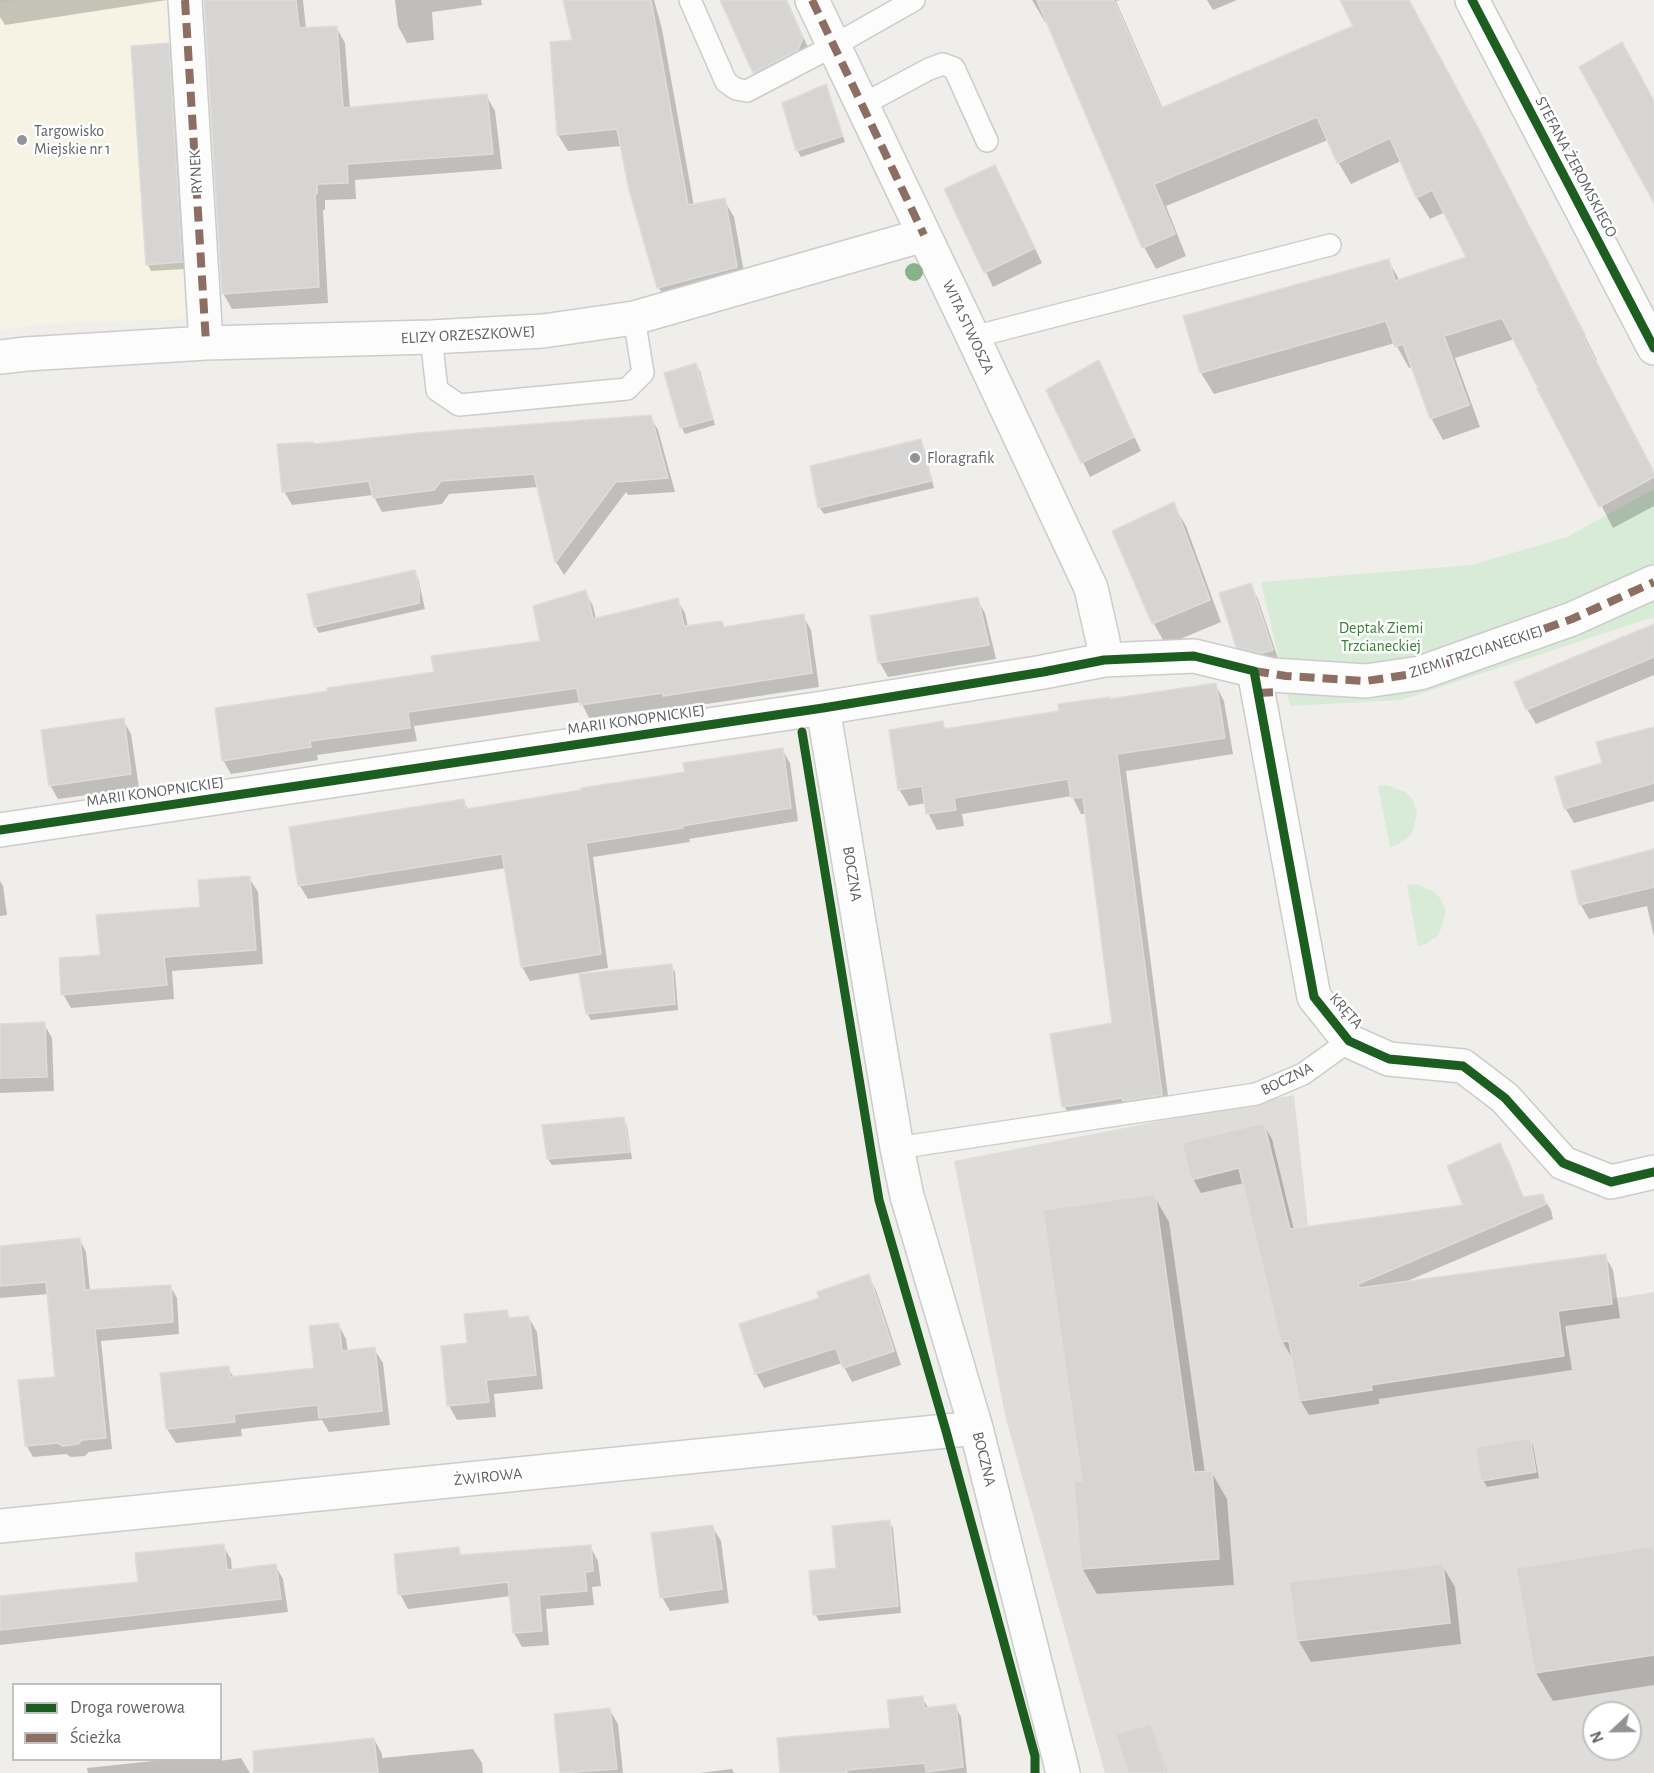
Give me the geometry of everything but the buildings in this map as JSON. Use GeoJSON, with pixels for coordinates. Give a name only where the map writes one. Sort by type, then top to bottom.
{"type":"FeatureCollection","features":[{"type":"Feature","properties":{"kind":"street","name":"RYNEK"},"geometry":{"type":"LineString","coordinates":[[185,0],[206,343]]}},
{"type":"Feature","properties":{"kind":"street","name":"WITA STWOSZA"},"geometry":{"type":"LineString","coordinates":[[812,0],[1091,588],[1103,641],[1104,660]]}},
{"type":"Feature","properties":{"kind":"street","name":"STEFANA ŻEROMSKIEGO"},"geometry":{"type":"LineString","coordinates":[[1472,0],[1654,348]]}},
{"type":"Feature","properties":{"kind":"street","name":"ELIZY ORZESZKOWEJ"},"geometry":{"type":"LineString","coordinates":[[0,357],[206,343],[431,337],[543,331],[634,318],[924,235]]}},
{"type":"Feature","properties":{"kind":"street","name":"ZIEMI TRZCIANECKIEJ"},"geometry":{"type":"LineString","coordinates":[[1256,682],[1286,676],[1366,681],[1420,674],[1572,619],[1654,582]]}},
{"type":"Feature","properties":{"kind":"street","name":"MARII KONOPNICKIEJ"},"geometry":{"type":"LineString","coordinates":[[0,830],[823,708],[1104,660],[1194,656],[1256,682]]}},
{"type":"Feature","properties":{"kind":"street","name":"KRĘTA"},"geometry":{"type":"LineString","coordinates":[[1256,682],[1314,997],[1349,1041],[1389,1059],[1463,1066],[1505,1098],[1563,1162],[1611,1182],[1654,1172]]}},
{"type":"Feature","properties":{"kind":"street","name":"BOCZNA"},"geometry":{"type":"LineString","coordinates":[[823,708],[907,1196],[976,1428],[1063,1773]]}},
{"type":"Feature","properties":{"kind":"street","name":"ŻWIROWA"},"geometry":{"type":"LineString","coordinates":[[0,1526],[976,1428]]}},
{"type":"Feature","properties":{"kind":"lane"},"geometry":{"type":"LineString","coordinates":[[690,0],[726,82],[736,89],[747,91],[914,0]]}},
{"type":"Feature","properties":{"kind":"lane"},"geometry":{"type":"LineString","coordinates":[[862,105],[919,74],[943,64],[954,68],[987,141]]}},
{"type":"Feature","properties":{"kind":"lane"},"geometry":{"type":"LineString","coordinates":[[973,337],[1329,245]]}},
{"type":"Feature","properties":{"kind":"lane"},"geometry":{"type":"LineString","coordinates":[[431,337],[437,390],[459,405],[627,389],[643,373],[634,318]]}},
{"type":"Feature","properties":{"kind":"lane","name":"BOCZNA"},"geometry":{"type":"LineString","coordinates":[[897,1148],[1256,1094],[1304,1074],[1349,1041]]}},
{"type":"Feature","properties":{"kind":"shaded area"},"geometry":{"type":"Polygon","coordinates":[[[20,0],[166,0],[186,319],[37,324],[0,331],[0,3],[20,0]]]}},
{"type":"Feature","properties":{"kind":"shaded area"},"geometry":{"type":"Polygon","coordinates":[[[1294,1095],[1321,1346],[1654,1292],[1654,1773],[1105,1773],[1006,1419],[954,1161],[1294,1095]]]}},
{"type":"Feature","properties":{"kind":"green space","name":"Deptak Ziemi Trzcianeckiej"},"geometry":{"type":"Polygon","coordinates":[[[1654,489],[1654,617],[1401,700],[1290,706],[1261,582],[1472,565],[1567,537],[1654,489]]]}},
{"type":"Feature","properties":{"kind":"green space"},"geometry":{"type":"Polygon","coordinates":[[[1387,785],[1405,792],[1412,798],[1417,812],[1409,837],[1390,847],[1378,786],[1387,785]]]}},
{"type":"Feature","properties":{"kind":"green space"},"geometry":{"type":"Polygon","coordinates":[[[1416,884],[1433,891],[1440,898],[1446,911],[1437,936],[1418,947],[1407,885],[1416,884]]]}},
{"type":"Feature","properties":{"kind":"marked path"},"geometry":{"type":"LineString","coordinates":[[185,0],[206,343]]}},
{"type":"Feature","properties":{"kind":"marked path"},"geometry":{"type":"LineString","coordinates":[[812,0],[924,235]]}},
{"type":"Feature","properties":{"kind":"marked path"},"geometry":{"type":"LineString","coordinates":[[1254,671],[1286,676],[1366,681],[1420,673],[1572,619],[1654,582]]}},
{"type":"Feature","properties":{"kind":"marked path"},"geometry":{"type":"LineString","coordinates":[[1258,693],[1280,692]]}},
{"type":"Feature","properties":{"kind":"cycle path"},"geometry":{"type":"LineString","coordinates":[[1472,0],[1654,348]]}},
{"type":"Feature","properties":{"kind":"cycle path"},"geometry":{"type":"LineString","coordinates":[[0,830],[823,708],[1104,660],[1194,656],[1254,671],[1314,997],[1349,1041],[1389,1059],[1463,1066],[1505,1098],[1563,1163],[1611,1182],[1654,1172]]}},
{"type":"Feature","properties":{"kind":"cycle path"},"geometry":{"type":"LineString","coordinates":[[802,732],[879,1200],[946,1431],[1035,1756],[1035,1773]]}},
{"type":"Feature","properties":{"kind":"place","name":"Targowisko Miejskie nr 1"},"geometry":{"type":"Point","coordinates":[22,140]}},
{"type":"Feature","properties":{"kind":"place","name":"Floragrafik"},"geometry":{"type":"Point","coordinates":[915,458]}}]}
